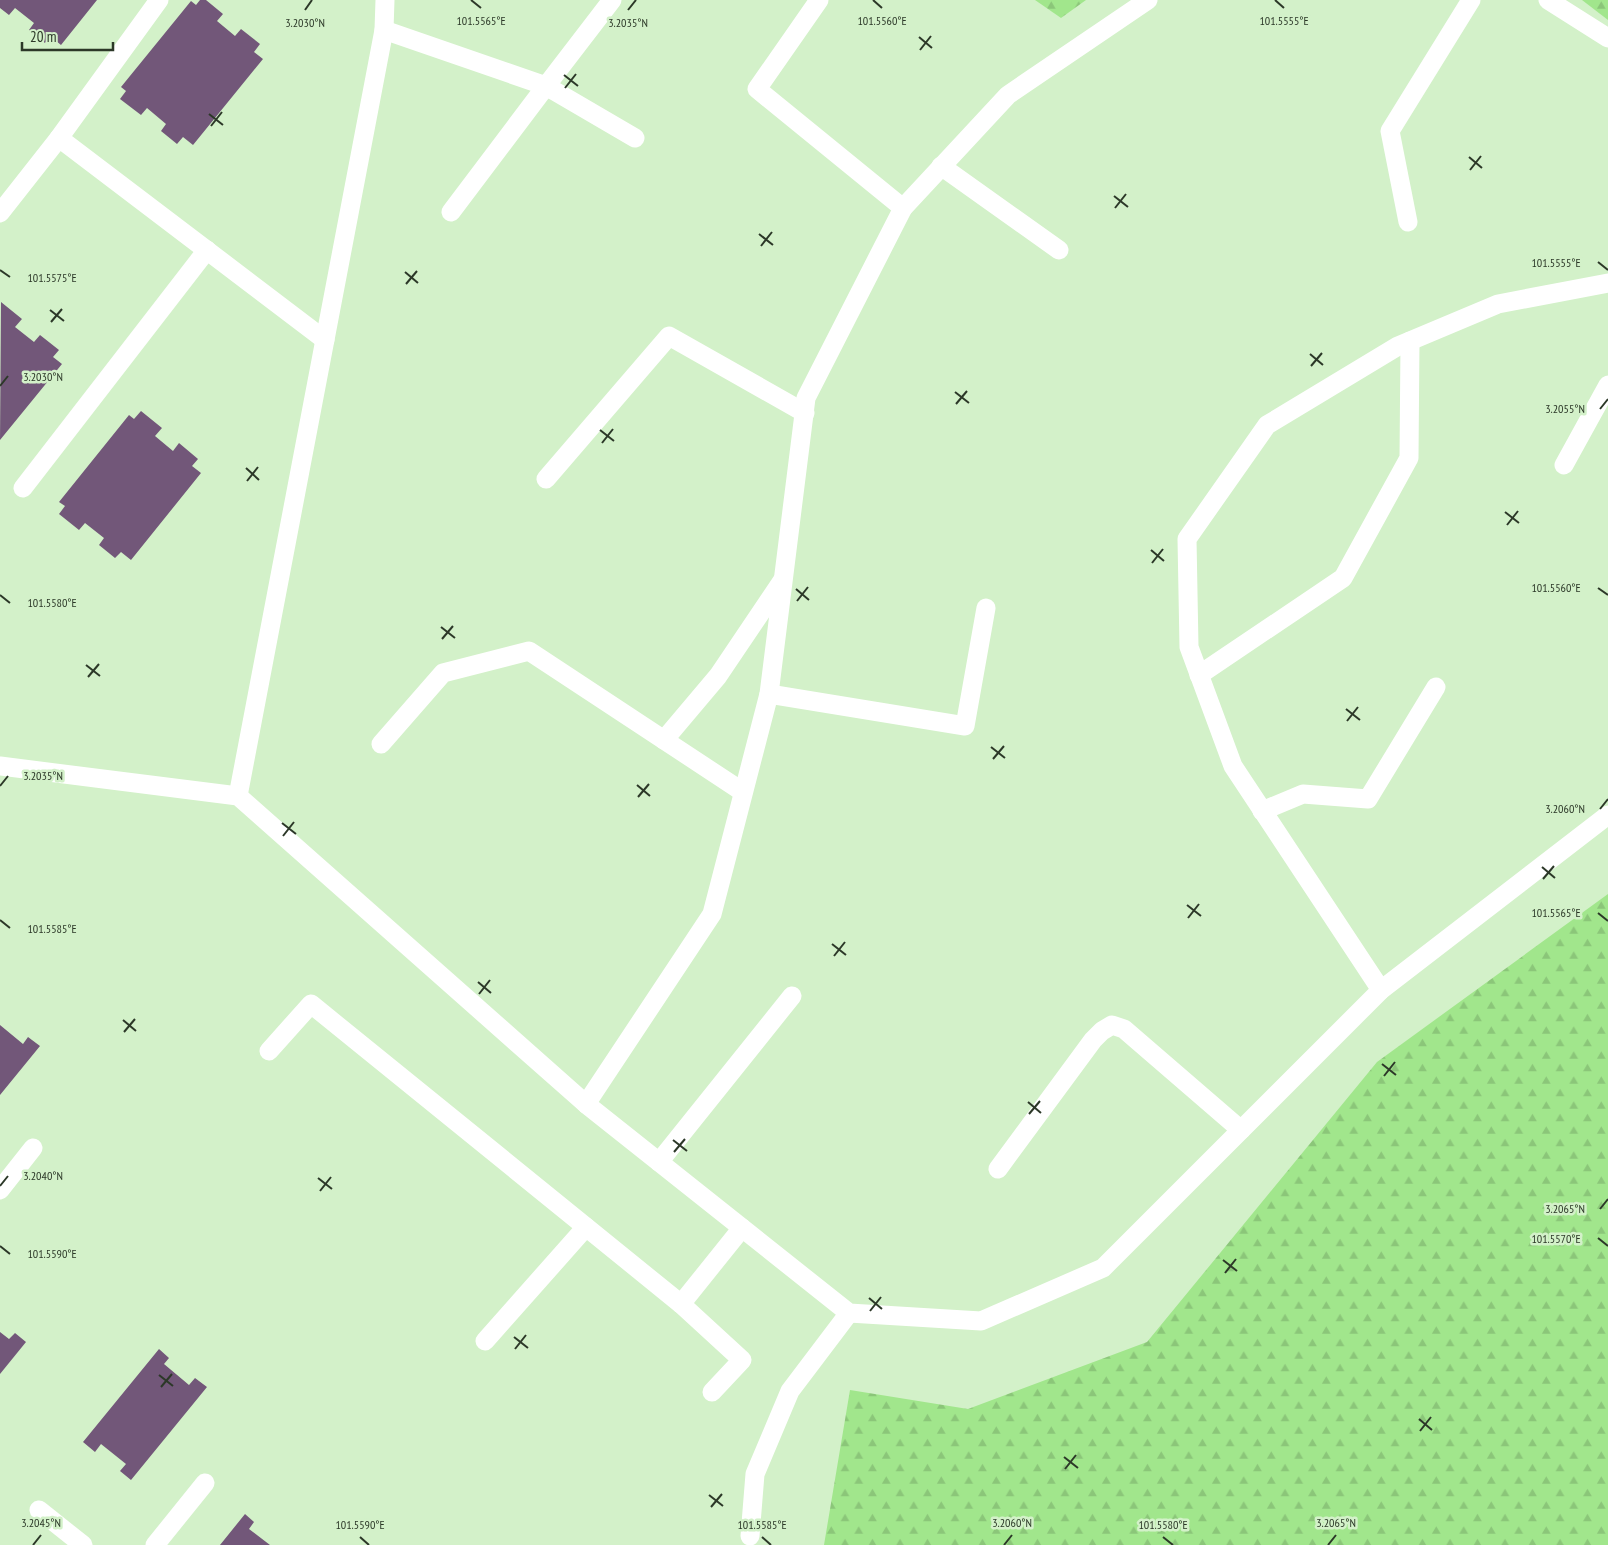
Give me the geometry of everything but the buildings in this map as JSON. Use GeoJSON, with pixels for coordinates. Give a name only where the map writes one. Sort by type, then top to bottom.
{"type":"FeatureCollection","features":[{"type":"Feature","properties":{"kind":"lane"},"geometry":{"type":"LineString","coordinates":[[0,213],[59,138],[159,0]]}},
{"type":"Feature","properties":{"kind":"lane"},"geometry":{"type":"LineString","coordinates":[[238,796],[384,30],[385,0]]}},
{"type":"Feature","properties":{"kind":"lane"},"geometry":{"type":"LineString","coordinates":[[451,212],[612,0]]}},
{"type":"Feature","properties":{"kind":"lane"},"geometry":{"type":"LineString","coordinates":[[819,0],[757,89],[902,208]]}},
{"type":"Feature","properties":{"kind":"lane"},"geometry":{"type":"LineString","coordinates":[[586,1104],[712,914],[770,694],[806,398],[902,208],[1008,95],[1148,0]]}},
{"type":"Feature","properties":{"kind":"lane"},"geometry":{"type":"LineString","coordinates":[[1408,222],[1390,131],[1471,0]]}},
{"type":"Feature","properties":{"kind":"lane"},"geometry":{"type":"LineString","coordinates":[[1548,0],[1608,38]]}},
{"type":"Feature","properties":{"kind":"lane"},"geometry":{"type":"LineString","coordinates":[[384,30],[546,86],[635,138]]}},
{"type":"Feature","properties":{"kind":"lane"},"geometry":{"type":"LineString","coordinates":[[59,138],[325,340]]}},
{"type":"Feature","properties":{"kind":"lane"},"geometry":{"type":"LineString","coordinates":[[941,166],[1059,250]]}},
{"type":"Feature","properties":{"kind":"lane"},"geometry":{"type":"LineString","coordinates":[[23,488],[207,250]]}},
{"type":"Feature","properties":{"kind":"lane"},"geometry":{"type":"LineString","coordinates":[[1381,990],[1233,766],[1189,647],[1187,539],[1267,425],[1398,346],[1498,304],[1608,283]]}},
{"type":"Feature","properties":{"kind":"lane"},"geometry":{"type":"LineString","coordinates":[[546,479],[669,336],[804,413]]}},
{"type":"Feature","properties":{"kind":"lane"},"geometry":{"type":"LineString","coordinates":[[1199,675],[1343,578],[1409,458],[1410,341]]}},
{"type":"Feature","properties":{"kind":"lane"},"geometry":{"type":"LineString","coordinates":[[1564,465],[1608,385]]}},
{"type":"Feature","properties":{"kind":"lane"},"geometry":{"type":"LineString","coordinates":[[664,740],[718,676],[784,578]]}},
{"type":"Feature","properties":{"kind":"lane"},"geometry":{"type":"LineString","coordinates":[[770,694],[965,726],[986,608]]}},
{"type":"Feature","properties":{"kind":"lane"},"geometry":{"type":"LineString","coordinates":[[381,744],[443,673],[530,651],[743,792]]}},
{"type":"Feature","properties":{"kind":"lane"},"geometry":{"type":"LineString","coordinates":[[1262,810],[1303,794],[1368,799],[1436,687]]}},
{"type":"Feature","properties":{"kind":"lane"},"geometry":{"type":"LineString","coordinates":[[0,766],[238,796],[586,1104],[849,1313],[981,1320],[1103,1268],[1381,990],[1608,815]]}},
{"type":"Feature","properties":{"kind":"lane"},"geometry":{"type":"LineString","coordinates":[[659,1162],[792,996]]}},
{"type":"Feature","properties":{"kind":"lane"},"geometry":{"type":"LineString","coordinates":[[269,1051],[311,1004],[681,1304],[742,1360],[712,1392]]}},
{"type":"Feature","properties":{"kind":"lane"},"geometry":{"type":"LineString","coordinates":[[998,1169],[1093,1040],[1102,1030],[1112,1025],[1124,1029],[1241,1130]]}},
{"type":"Feature","properties":{"kind":"lane"},"geometry":{"type":"LineString","coordinates":[[0,1190],[33,1148]]}},
{"type":"Feature","properties":{"kind":"lane"},"geometry":{"type":"LineString","coordinates":[[485,1341],[586,1227]]}},
{"type":"Feature","properties":{"kind":"lane"},"geometry":{"type":"LineString","coordinates":[[681,1304],[742,1228]]}},
{"type":"Feature","properties":{"kind":"lane"},"geometry":{"type":"LineString","coordinates":[[750,1536],[755,1474],[790,1391],[849,1313]]}},
{"type":"Feature","properties":{"kind":"lane"},"geometry":{"type":"LineString","coordinates":[[155,1545],[205,1483]]}},
{"type":"Feature","properties":{"kind":"lane"},"geometry":{"type":"LineString","coordinates":[[39,1510],[83,1545]]}},
{"type":"Feature","properties":{"kind":"green space"},"geometry":{"type":"Polygon","coordinates":[[[1035,0],[1086,0],[1061,18],[1035,0]]]}},
{"type":"Feature","properties":{"kind":"green space"},"geometry":{"type":"Polygon","coordinates":[[[1582,0],[1608,0],[1608,20],[1582,0]]]}},
{"type":"Feature","properties":{"kind":"green space"},"geometry":{"type":"Polygon","coordinates":[[[1608,894],[1608,1545],[824,1545],[850,1390],[968,1409],[1147,1342],[1377,1062],[1608,894]]]}}]}
